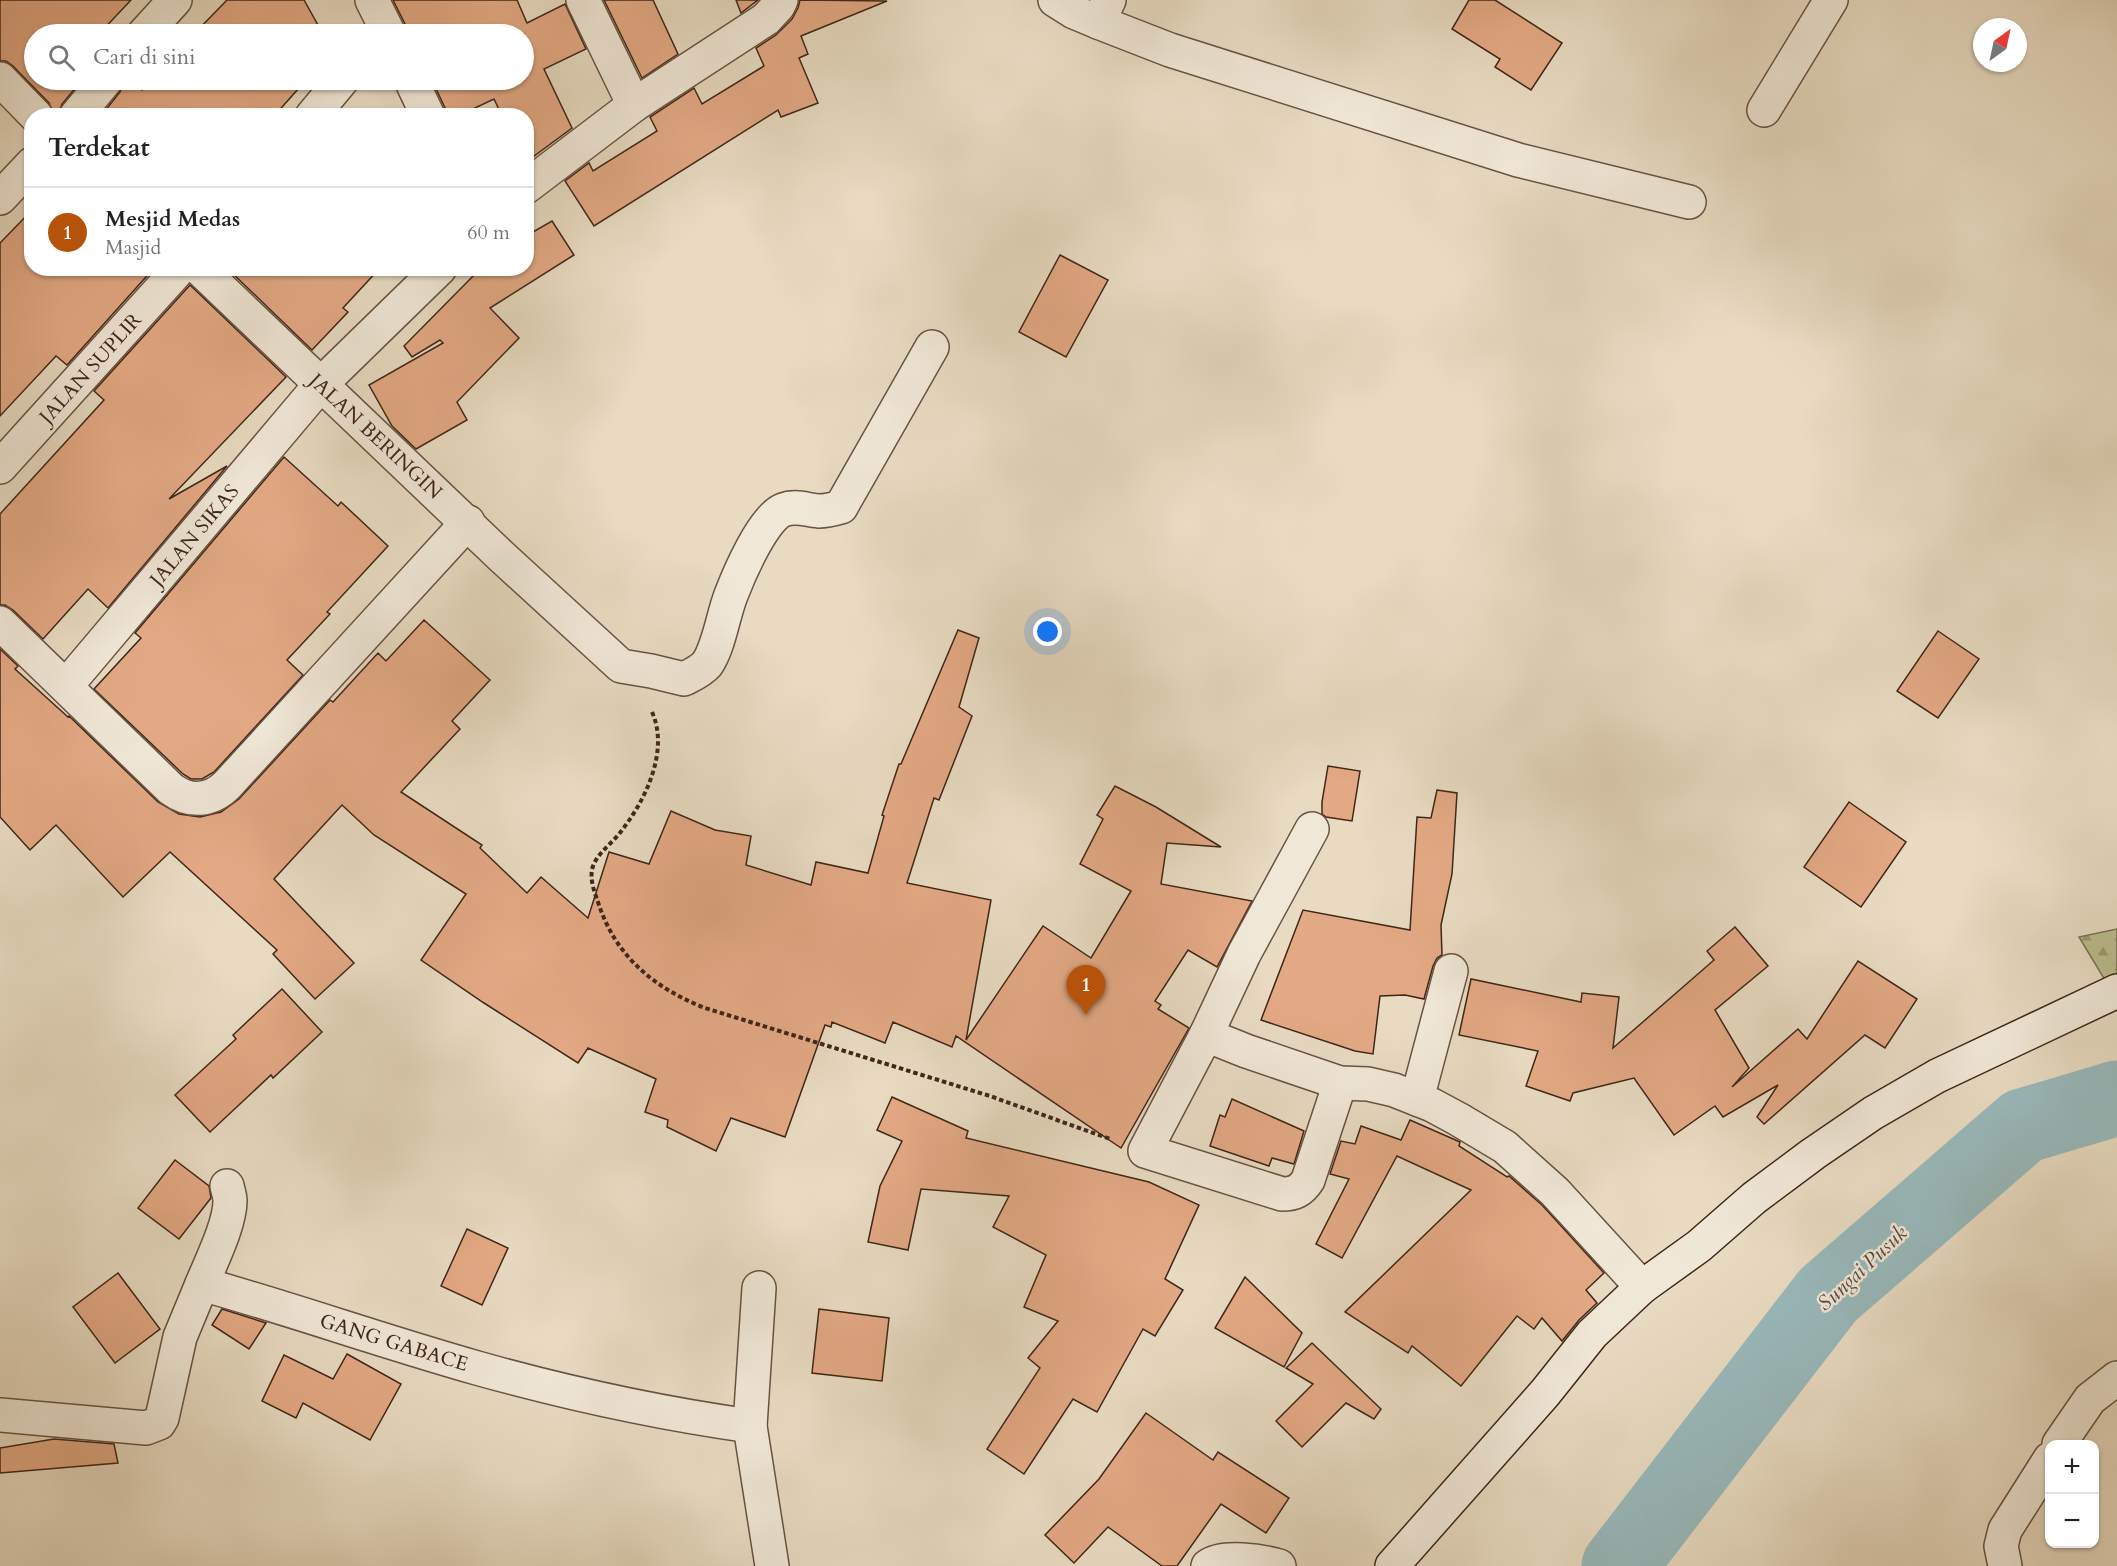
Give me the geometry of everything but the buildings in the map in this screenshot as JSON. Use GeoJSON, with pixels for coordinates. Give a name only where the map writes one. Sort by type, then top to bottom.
{"type":"FeatureCollection","features":[{"type":"Feature","properties":{"kind":"street"},"geometry":{"type":"LineString","coordinates":[[153,24],[175,0]]}},
{"type":"Feature","properties":{"kind":"street"},"geometry":{"type":"LineString","coordinates":[[583,0],[634,105]]}},
{"type":"Feature","properties":{"kind":"street"},"geometry":{"type":"LineString","coordinates":[[534,181],[634,105],[766,19],[781,0]]}},
{"type":"Feature","properties":{"kind":"street"},"geometry":{"type":"LineString","coordinates":[[1055,0],[1074,12],[1104,11],[1170,50],[1518,159],[1689,202]]}},
{"type":"Feature","properties":{"kind":"street"},"geometry":{"type":"LineString","coordinates":[[1764,110],[1831,0]]}},
{"type":"Feature","properties":{"kind":"street"},"geometry":{"type":"LineString","coordinates":[[0,79],[28,108]]}},
{"type":"Feature","properties":{"kind":"street"},"geometry":{"type":"LineString","coordinates":[[83,108],[98,90]]}},
{"type":"Feature","properties":{"kind":"street"},"geometry":{"type":"LineString","coordinates":[[319,108],[334,90]]}},
{"type":"Feature","properties":{"kind":"street"},"geometry":{"type":"LineString","coordinates":[[416,90],[424,108]]}},
{"type":"Feature","properties":{"kind":"street"},"geometry":{"type":"LineString","coordinates":[[0,198],[24,172]]}},
{"type":"Feature","properties":{"kind":"street","name":"JALAN SUPLIR"},"geometry":{"type":"LineString","coordinates":[[0,467],[173,276]]}},
{"type":"Feature","properties":{"kind":"street","name":"JALAN BERINGIN"},"geometry":{"type":"LineString","coordinates":[[208,276],[501,556],[621,666]]}},
{"type":"Feature","properties":{"kind":"street","name":"JALAN SIKAS"},"geometry":{"type":"LineString","coordinates":[[66,686],[321,384],[432,276]]}},
{"type":"Feature","properties":{"kind":"street"},"geometry":{"type":"LineString","coordinates":[[621,666],[684,679],[698,672],[707,663],[731,595],[769,520],[783,510],[802,507],[818,511],[842,507],[932,347]]}},
{"type":"Feature","properties":{"kind":"street"},"geometry":{"type":"LineString","coordinates":[[0,623],[176,793],[194,799],[206,798],[218,793],[227,785],[468,522]]}},
{"type":"Feature","properties":{"kind":"street"},"geometry":{"type":"LineString","coordinates":[[1312,829],[1244,954],[1206,1035],[1145,1151],[1282,1194],[1294,1193],[1308,1180],[1340,1083]]}},
{"type":"Feature","properties":{"kind":"street"},"geometry":{"type":"LineString","coordinates":[[1417,1099],[1451,971]]}},
{"type":"Feature","properties":{"kind":"street"},"geometry":{"type":"LineString","coordinates":[[1392,1566],[1545,1393],[1592,1334],[1642,1287],[1699,1246],[1754,1198],[1873,1113],[1937,1076],[2116,995]]}},
{"type":"Feature","properties":{"kind":"street"},"geometry":{"type":"LineString","coordinates":[[1206,1035],[1246,1052],[1340,1083],[1368,1084],[1394,1090],[1458,1119],[1505,1147],[1555,1192],[1642,1287]]}},
{"type":"Feature","properties":{"kind":"street"},"geometry":{"type":"LineString","coordinates":[[0,1415],[146,1428],[159,1423],[180,1337],[220,1240],[227,1216],[230,1201],[227,1186]]}},
{"type":"Feature","properties":{"kind":"street","name":"GANG GABACE"},"geometry":{"type":"LineString","coordinates":[[202,1284],[521,1380],[634,1406],[750,1426]]}},
{"type":"Feature","properties":{"kind":"street"},"geometry":{"type":"LineString","coordinates":[[759,1288],[750,1426],[772,1566]]}},
{"type":"Feature","properties":{"kind":"street"},"geometry":{"type":"LineString","coordinates":[[2062,1440],[2090,1399],[2117,1378]]}},
{"type":"Feature","properties":{"kind":"street"},"geometry":{"type":"LineString","coordinates":[[2005,1566],[2001,1546],[2005,1530],[2045,1465]]}},
{"type":"Feature","properties":{"kind":"street"},"geometry":{"type":"LineString","coordinates":[[1208,1566],[1229,1559],[1279,1566]]}},
{"type":"Feature","properties":{"kind":"path"},"geometry":{"type":"LineString","coordinates":[[621,666],[655,719],[659,742],[658,754],[642,797],[619,835],[598,856],[593,867],[592,879],[600,908],[611,931],[624,952],[641,970],[660,986],[682,999],[705,1008],[990,1096],[1145,1151]]}},
{"type":"Feature","properties":{"kind":"green space"},"geometry":{"type":"Polygon","coordinates":[[[2117,929],[2117,1000],[2079,937],[2117,929]]]}},
{"type":"Feature","properties":{"kind":"waterway","name":"Sungai Pusuk"},"geometry":{"type":"LineString","coordinates":[[1619,1566],[1828,1295],[2023,1126],[2117,1098]]}},
{"type":"Feature","properties":{"kind":"place","name":"Mesjid Medas"},"geometry":{"type":"Point","coordinates":[1086,1015]}}]}
